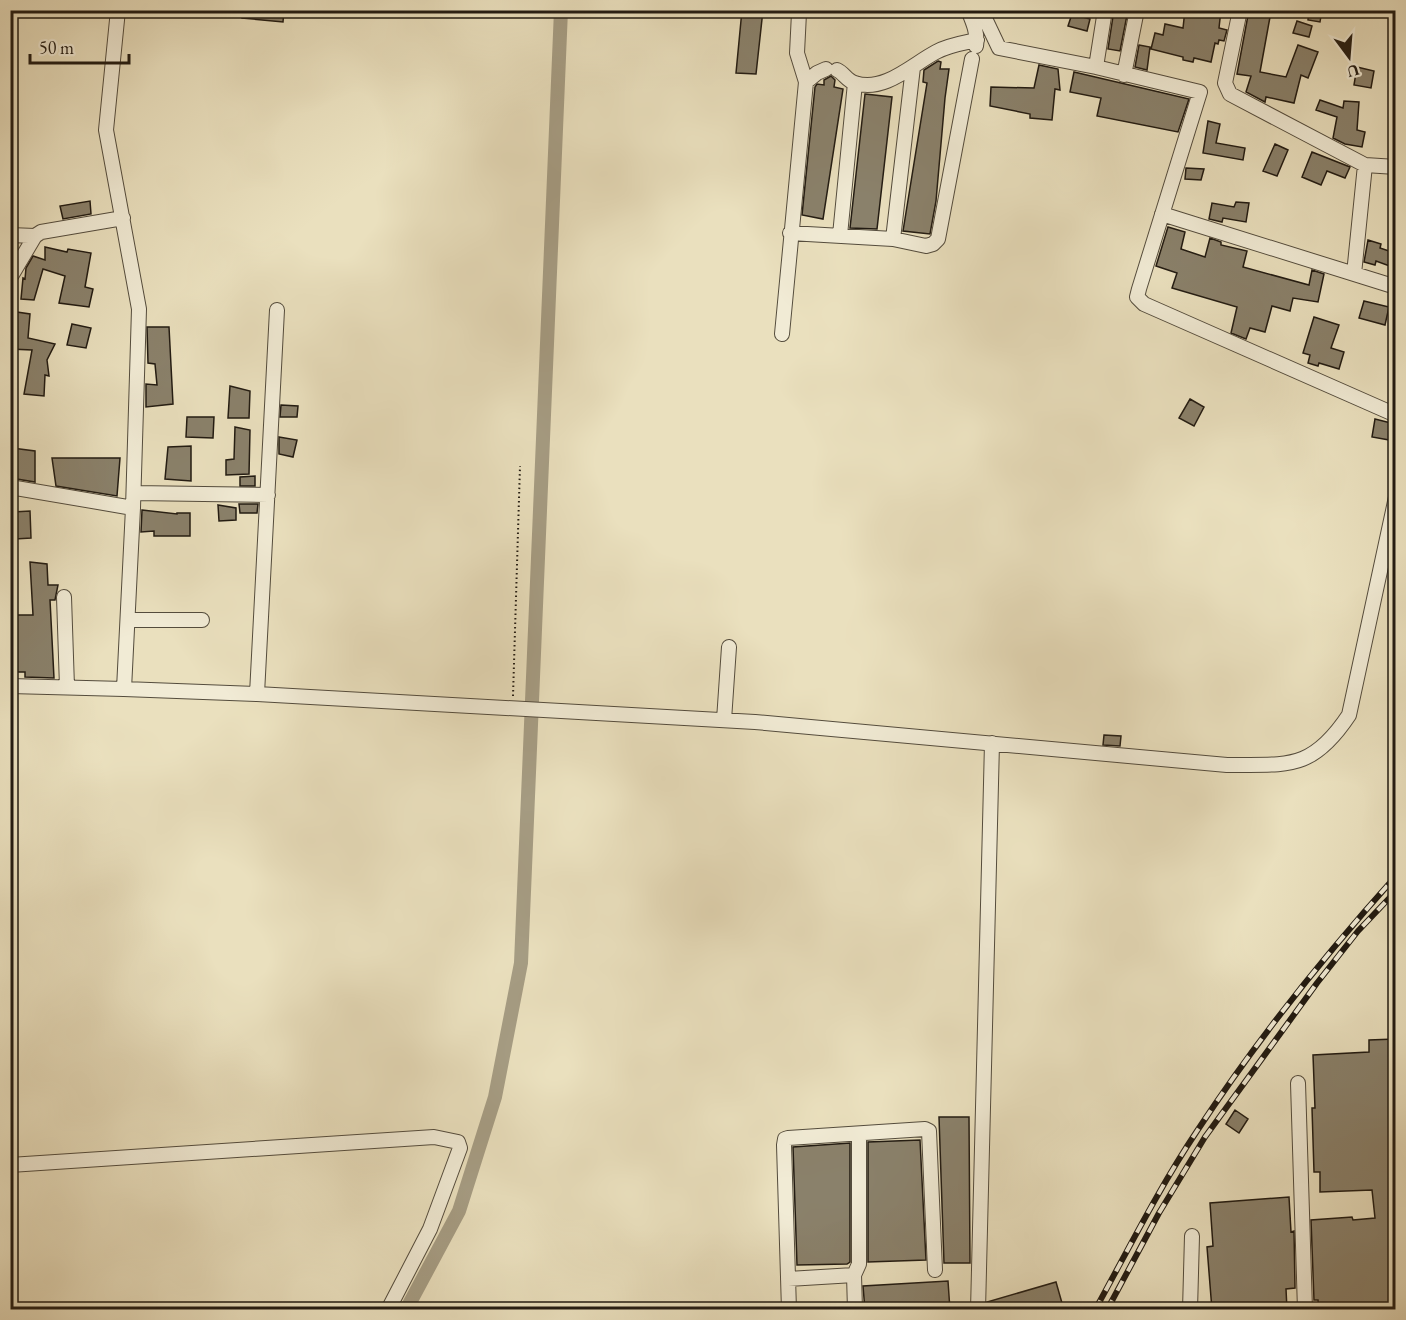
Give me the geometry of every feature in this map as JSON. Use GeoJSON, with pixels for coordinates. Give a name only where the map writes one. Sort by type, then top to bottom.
{"type":"FeatureCollection","features":[{"type":"Feature","properties":{"kind":"street"},"geometry":{"type":"LineString","coordinates":[[118,10],[106,130],[139,309],[129,620],[124,689]]}},
{"type":"Feature","properties":{"kind":"street"},"geometry":{"type":"LineString","coordinates":[[790,233],[892,239],[926,246],[938,239],[975,48],[974,25],[968,10]]}},
{"type":"Feature","properties":{"kind":"street"},"geometry":{"type":"LineString","coordinates":[[981,10],[999,48],[1096,67],[1201,93],[1139,289],[1137,297],[1143,304],[1395,415]]}},
{"type":"Feature","properties":{"kind":"street"},"geometry":{"type":"LineString","coordinates":[[1096,67],[1105,10]]}},
{"type":"Feature","properties":{"kind":"street"},"geometry":{"type":"LineString","coordinates":[[1124,75],[1137,10]]}},
{"type":"Feature","properties":{"kind":"street"},"geometry":{"type":"LineString","coordinates":[[1240,10],[1225,83],[1230,94],[1365,165],[1395,167]]}},
{"type":"Feature","properties":{"kind":"street"},"geometry":{"type":"LineString","coordinates":[[782,334],[806,82],[797,53],[799,13]]}},
{"type":"Feature","properties":{"kind":"street"},"geometry":{"type":"LineString","coordinates":[[806,82],[817,73],[831,70],[840,71],[848,80],[855,83],[875,84],[956,44],[975,48]]}},
{"type":"Feature","properties":{"kind":"street"},"geometry":{"type":"LineString","coordinates":[[892,239],[913,67]]}},
{"type":"Feature","properties":{"kind":"street"},"geometry":{"type":"LineString","coordinates":[[840,235],[855,83]]}},
{"type":"Feature","properties":{"kind":"street"},"geometry":{"type":"LineString","coordinates":[[1354,274],[1365,165]]}},
{"type":"Feature","properties":{"kind":"street"},"geometry":{"type":"LineString","coordinates":[[1162,214],[1395,287]]}},
{"type":"Feature","properties":{"kind":"street"},"geometry":{"type":"LineString","coordinates":[[10,278],[35,236],[44,231],[123,218]]}},
{"type":"Feature","properties":{"kind":"street"},"geometry":{"type":"LineString","coordinates":[[10,235],[35,236]]}},
{"type":"Feature","properties":{"kind":"street"},"geometry":{"type":"LineString","coordinates":[[257,693],[277,309]]}},
{"type":"Feature","properties":{"kind":"street"},"geometry":{"type":"LineString","coordinates":[[10,487],[133,508]]}},
{"type":"Feature","properties":{"kind":"street"},"geometry":{"type":"LineString","coordinates":[[134,493],[268,495]]}},
{"type":"Feature","properties":{"kind":"street"},"geometry":{"type":"LineString","coordinates":[[10,686],[257,693],[724,720],[1227,765],[1273,766],[1300,761],[1325,744],[1340,729],[1349,715],[1395,497]]}},
{"type":"Feature","properties":{"kind":"street"},"geometry":{"type":"LineString","coordinates":[[64,597],[67,687]]}},
{"type":"Feature","properties":{"kind":"street"},"geometry":{"type":"LineString","coordinates":[[129,620],[202,620]]}},
{"type":"Feature","properties":{"kind":"street"},"geometry":{"type":"LineString","coordinates":[[724,720],[729,647]]}},
{"type":"Feature","properties":{"kind":"street"},"geometry":{"type":"LineString","coordinates":[[978,1310],[992,743]]}},
{"type":"Feature","properties":{"kind":"street"},"geometry":{"type":"LineString","coordinates":[[1298,1083],[1305,1310]]}},
{"type":"Feature","properties":{"kind":"street"},"geometry":{"type":"LineString","coordinates":[[789,1310],[786,1264],[785,1139],[788,1138],[925,1129],[928,1131],[935,1270]]}},
{"type":"Feature","properties":{"kind":"street"},"geometry":{"type":"LineString","coordinates":[[855,1310],[854,1275],[859,1263],[859,1134]]}},
{"type":"Feature","properties":{"kind":"street"},"geometry":{"type":"LineString","coordinates":[[10,1165],[434,1137],[454,1140],[458,1142],[460,1148],[430,1229],[388,1310]]}},
{"type":"Feature","properties":{"kind":"street"},"geometry":{"type":"LineString","coordinates":[[1190,1310],[1192,1236]]}},
{"type":"Feature","properties":{"kind":"street"},"geometry":{"type":"LineString","coordinates":[[788,1279],[854,1275]]}},
{"type":"Feature","properties":{"kind":"path"},"geometry":{"type":"LineString","coordinates":[[514,708],[520,466]]}},
{"type":"Feature","properties":{"kind":"building"},"geometry":{"type":"Polygon","coordinates":[[[242,10],[284,10],[283,22],[242,18],[242,10]]]}},
{"type":"Feature","properties":{"kind":"building"},"geometry":{"type":"Polygon","coordinates":[[[742,10],[763,10],[756,74],[736,73],[742,10]]]}},
{"type":"Feature","properties":{"kind":"building"},"geometry":{"type":"Polygon","coordinates":[[[1114,10],[1128,10],[1120,51],[1108,49],[1114,10]]]}},
{"type":"Feature","properties":{"kind":"building"},"geometry":{"type":"Polygon","coordinates":[[[1185,10],[1221,10],[1219,28],[1227,30],[1224,41],[1219,40],[1218,44],[1215,43],[1211,62],[1194,58],[1193,62],[1183,60],[1183,57],[1151,49],[1155,33],[1163,35],[1165,24],[1183,28],[1185,10]]]}},
{"type":"Feature","properties":{"kind":"building"},"geometry":{"type":"Polygon","coordinates":[[[1249,10],[1266,10],[1265,16],[1270,17],[1260,72],[1286,77],[1298,45],[1318,52],[1308,78],[1301,75],[1294,103],[1266,97],[1265,102],[1246,92],[1251,76],[1237,74],[1249,10]]]}},
{"type":"Feature","properties":{"kind":"building"},"geometry":{"type":"Polygon","coordinates":[[[1309,10],[1322,10],[1320,22],[1308,20],[1309,10]]]}},
{"type":"Feature","properties":{"kind":"building"},"geometry":{"type":"Polygon","coordinates":[[[1072,14],[1090,19],[1087,31],[1068,26],[1072,14]]]}},
{"type":"Feature","properties":{"kind":"building"},"geometry":{"type":"Polygon","coordinates":[[[1297,21],[1312,26],[1309,37],[1293,33],[1297,21]]]}},
{"type":"Feature","properties":{"kind":"building"},"geometry":{"type":"Polygon","coordinates":[[[1139,45],[1150,47],[1147,70],[1135,67],[1139,45]]]}},
{"type":"Feature","properties":{"kind":"building"},"geometry":{"type":"Polygon","coordinates":[[[938,61],[941,62],[940,69],[949,69],[936,201],[930,234],[903,231],[927,83],[923,82],[924,70],[938,61]]]}},
{"type":"Feature","properties":{"kind":"building"},"geometry":{"type":"Polygon","coordinates":[[[1039,65],[1058,69],[1060,90],[1055,89],[1052,120],[1030,118],[1030,114],[990,106],[991,87],[1034,88],[1039,65]]]}},
{"type":"Feature","properties":{"kind":"building"},"geometry":{"type":"Polygon","coordinates":[[[1357,67],[1374,71],[1371,88],[1354,85],[1357,67]]]}},
{"type":"Feature","properties":{"kind":"building"},"geometry":{"type":"Polygon","coordinates":[[[1074,72],[1189,99],[1178,132],[1097,116],[1101,98],[1070,92],[1074,72]]]}},
{"type":"Feature","properties":{"kind":"building"},"geometry":{"type":"Polygon","coordinates":[[[831,76],[835,80],[834,87],[843,89],[823,219],[802,215],[815,87],[817,84],[824,85],[824,80],[831,76]]]}},
{"type":"Feature","properties":{"kind":"building"},"geometry":{"type":"Polygon","coordinates":[[[865,94],[892,97],[877,229],[850,228],[865,94]]]}},
{"type":"Feature","properties":{"kind":"building"},"geometry":{"type":"Polygon","coordinates":[[[1320,100],[1343,108],[1344,101],[1359,102],[1357,130],[1365,132],[1362,147],[1345,144],[1333,138],[1337,117],[1316,110],[1320,100]]]}},
{"type":"Feature","properties":{"kind":"building"},"geometry":{"type":"Polygon","coordinates":[[[1208,121],[1220,124],[1216,143],[1245,148],[1243,160],[1203,153],[1208,121]]]}},
{"type":"Feature","properties":{"kind":"building"},"geometry":{"type":"Polygon","coordinates":[[[1275,144],[1288,150],[1277,176],[1263,171],[1275,144]]]}},
{"type":"Feature","properties":{"kind":"building"},"geometry":{"type":"Polygon","coordinates":[[[1312,152],[1350,167],[1345,178],[1327,171],[1321,185],[1302,177],[1312,152]]]}},
{"type":"Feature","properties":{"kind":"building"},"geometry":{"type":"Polygon","coordinates":[[[1186,168],[1204,169],[1201,180],[1185,179],[1186,168]]]}},
{"type":"Feature","properties":{"kind":"building"},"geometry":{"type":"Polygon","coordinates":[[[90,201],[91,214],[63,219],[60,206],[90,201]]]}},
{"type":"Feature","properties":{"kind":"building"},"geometry":{"type":"Polygon","coordinates":[[[1236,202],[1249,203],[1246,222],[1223,218],[1222,222],[1209,219],[1212,203],[1234,207],[1236,202]]]}},
{"type":"Feature","properties":{"kind":"building"},"geometry":{"type":"Polygon","coordinates":[[[1168,227],[1185,232],[1181,249],[1205,257],[1210,238],[1221,242],[1221,245],[1247,251],[1243,267],[1309,285],[1312,270],[1324,274],[1318,302],[1293,298],[1290,311],[1272,306],[1265,332],[1250,328],[1246,339],[1231,333],[1237,307],[1172,288],[1177,273],[1156,266],[1168,227]]]}},
{"type":"Feature","properties":{"kind":"building"},"geometry":{"type":"Polygon","coordinates":[[[1368,240],[1381,244],[1380,248],[1395,253],[1395,268],[1376,261],[1375,265],[1364,262],[1368,240]]]}},
{"type":"Feature","properties":{"kind":"building"},"geometry":{"type":"Polygon","coordinates":[[[45,247],[67,252],[68,249],[91,253],[85,287],[93,289],[89,307],[59,303],[65,276],[43,269],[34,300],[21,299],[26,268],[33,256],[45,260],[45,247]]]}},
{"type":"Feature","properties":{"kind":"building"},"geometry":{"type":"Polygon","coordinates":[[[1364,301],[1389,307],[1385,325],[1359,318],[1364,301]]]}},
{"type":"Feature","properties":{"kind":"building"},"geometry":{"type":"Polygon","coordinates":[[[10,311],[30,314],[28,338],[55,344],[47,360],[49,376],[45,375],[44,396],[24,394],[32,350],[10,349],[10,311]]]}},
{"type":"Feature","properties":{"kind":"building"},"geometry":{"type":"Polygon","coordinates":[[[1314,317],[1339,325],[1331,348],[1344,352],[1339,369],[1319,363],[1318,366],[1308,363],[1310,355],[1303,353],[1314,317]]]}},
{"type":"Feature","properties":{"kind":"building"},"geometry":{"type":"Polygon","coordinates":[[[72,324],[91,328],[86,348],[67,345],[72,324]]]}},
{"type":"Feature","properties":{"kind":"building"},"geometry":{"type":"Polygon","coordinates":[[[147,327],[169,327],[173,404],[146,407],[146,384],[157,385],[155,364],[148,363],[147,327]]]}},
{"type":"Feature","properties":{"kind":"building"},"geometry":{"type":"Polygon","coordinates":[[[230,386],[250,391],[249,418],[228,418],[230,386]]]}},
{"type":"Feature","properties":{"kind":"building"},"geometry":{"type":"Polygon","coordinates":[[[1190,399],[1204,407],[1194,426],[1179,418],[1190,399]]]}},
{"type":"Feature","properties":{"kind":"building"},"geometry":{"type":"Polygon","coordinates":[[[281,405],[298,406],[297,417],[280,417],[281,405]]]}},
{"type":"Feature","properties":{"kind":"building"},"geometry":{"type":"Polygon","coordinates":[[[187,417],[214,417],[213,438],[186,437],[187,417]]]}},
{"type":"Feature","properties":{"kind":"building"},"geometry":{"type":"Polygon","coordinates":[[[1375,419],[1395,424],[1395,441],[1372,437],[1375,419]]]}},
{"type":"Feature","properties":{"kind":"building"},"geometry":{"type":"Polygon","coordinates":[[[235,427],[250,430],[249,474],[226,475],[226,460],[234,459],[235,427]]]}},
{"type":"Feature","properties":{"kind":"building"},"geometry":{"type":"Polygon","coordinates":[[[279,437],[297,440],[293,457],[279,454],[279,437]]]}},
{"type":"Feature","properties":{"kind":"building"},"geometry":{"type":"Polygon","coordinates":[[[191,446],[191,481],[165,479],[168,447],[191,446]]]}},
{"type":"Feature","properties":{"kind":"building"},"geometry":{"type":"Polygon","coordinates":[[[12,448],[35,451],[35,482],[11,478],[12,448]]]}},
{"type":"Feature","properties":{"kind":"building"},"geometry":{"type":"Polygon","coordinates":[[[52,458],[120,458],[117,496],[56,486],[52,458]]]}},
{"type":"Feature","properties":{"kind":"building"},"geometry":{"type":"Polygon","coordinates":[[[255,476],[255,486],[240,486],[240,477],[255,476]]]}},
{"type":"Feature","properties":{"kind":"building"},"geometry":{"type":"Polygon","coordinates":[[[239,504],[258,504],[257,513],[240,513],[239,504]]]}},
{"type":"Feature","properties":{"kind":"building"},"geometry":{"type":"Polygon","coordinates":[[[218,505],[236,508],[236,520],[219,521],[218,505]]]}},
{"type":"Feature","properties":{"kind":"building"},"geometry":{"type":"Polygon","coordinates":[[[142,510],[177,514],[190,513],[190,536],[154,536],[154,531],[141,532],[142,510]]]}},
{"type":"Feature","properties":{"kind":"building"},"geometry":{"type":"Polygon","coordinates":[[[30,511],[31,538],[15,539],[13,512],[30,511]]]}},
{"type":"Feature","properties":{"kind":"building"},"geometry":{"type":"Polygon","coordinates":[[[30,562],[47,564],[48,585],[58,585],[55,600],[50,600],[54,678],[25,677],[25,672],[10,672],[10,647],[13,647],[12,615],[33,615],[30,562]]]}},
{"type":"Feature","properties":{"kind":"building"},"geometry":{"type":"Polygon","coordinates":[[[1104,735],[1121,736],[1120,746],[1103,745],[1104,735]]]}},
{"type":"Feature","properties":{"kind":"building"},"geometry":{"type":"Polygon","coordinates":[[[1395,1039],[1395,1102],[1392,1102],[1391,1125],[1395,1124],[1395,1310],[1319,1310],[1318,1300],[1314,1300],[1311,1220],[1375,1218],[1372,1190],[1320,1192],[1320,1172],[1314,1172],[1313,1055],[1369,1052],[1369,1040],[1395,1039]]]}},
{"type":"Feature","properties":{"kind":"building"},"geometry":{"type":"Polygon","coordinates":[[[1235,1110],[1248,1119],[1239,1133],[1226,1124],[1235,1110]]]}},
{"type":"Feature","properties":{"kind":"building"},"geometry":{"type":"Polygon","coordinates":[[[939,1117],[969,1117],[970,1263],[944,1263],[939,1117]]]}},
{"type":"Feature","properties":{"kind":"building"},"geometry":{"type":"Polygon","coordinates":[[[920,1140],[926,1260],[868,1262],[868,1142],[920,1140]]]}},
{"type":"Feature","properties":{"kind":"building"},"geometry":{"type":"Polygon","coordinates":[[[850,1143],[850,1262],[847,1264],[797,1265],[793,1147],[850,1143]]]}},
{"type":"Feature","properties":{"kind":"building"},"geometry":{"type":"Polygon","coordinates":[[[1289,1197],[1291,1232],[1294,1231],[1295,1288],[1286,1289],[1287,1310],[1212,1310],[1207,1247],[1213,1246],[1210,1203],[1289,1197]]]}},
{"type":"Feature","properties":{"kind":"building"},"geometry":{"type":"Polygon","coordinates":[[[948,1281],[950,1310],[865,1310],[863,1286],[948,1281]]]}},
{"type":"Feature","properties":{"kind":"building"},"geometry":{"type":"Polygon","coordinates":[[[1056,1282],[1064,1310],[987,1310],[987,1302],[1056,1282]]]}},
{"type":"Feature","properties":{"kind":"waterway"},"geometry":{"type":"LineString","coordinates":[[406,1310],[459,1211],[495,1097],[521,963],[561,10]]}},
{"type":"Feature","properties":{"kind":"railway"},"geometry":{"type":"LineString","coordinates":[[1095,1310],[1144,1219],[1220,1097],[1292,1000],[1396,876]]}},
{"type":"Feature","properties":{"kind":"railway"},"geometry":{"type":"LineString","coordinates":[[1107,1310],[1159,1213],[1205,1137],[1317,983],[1358,931],[1396,891]]}}]}
